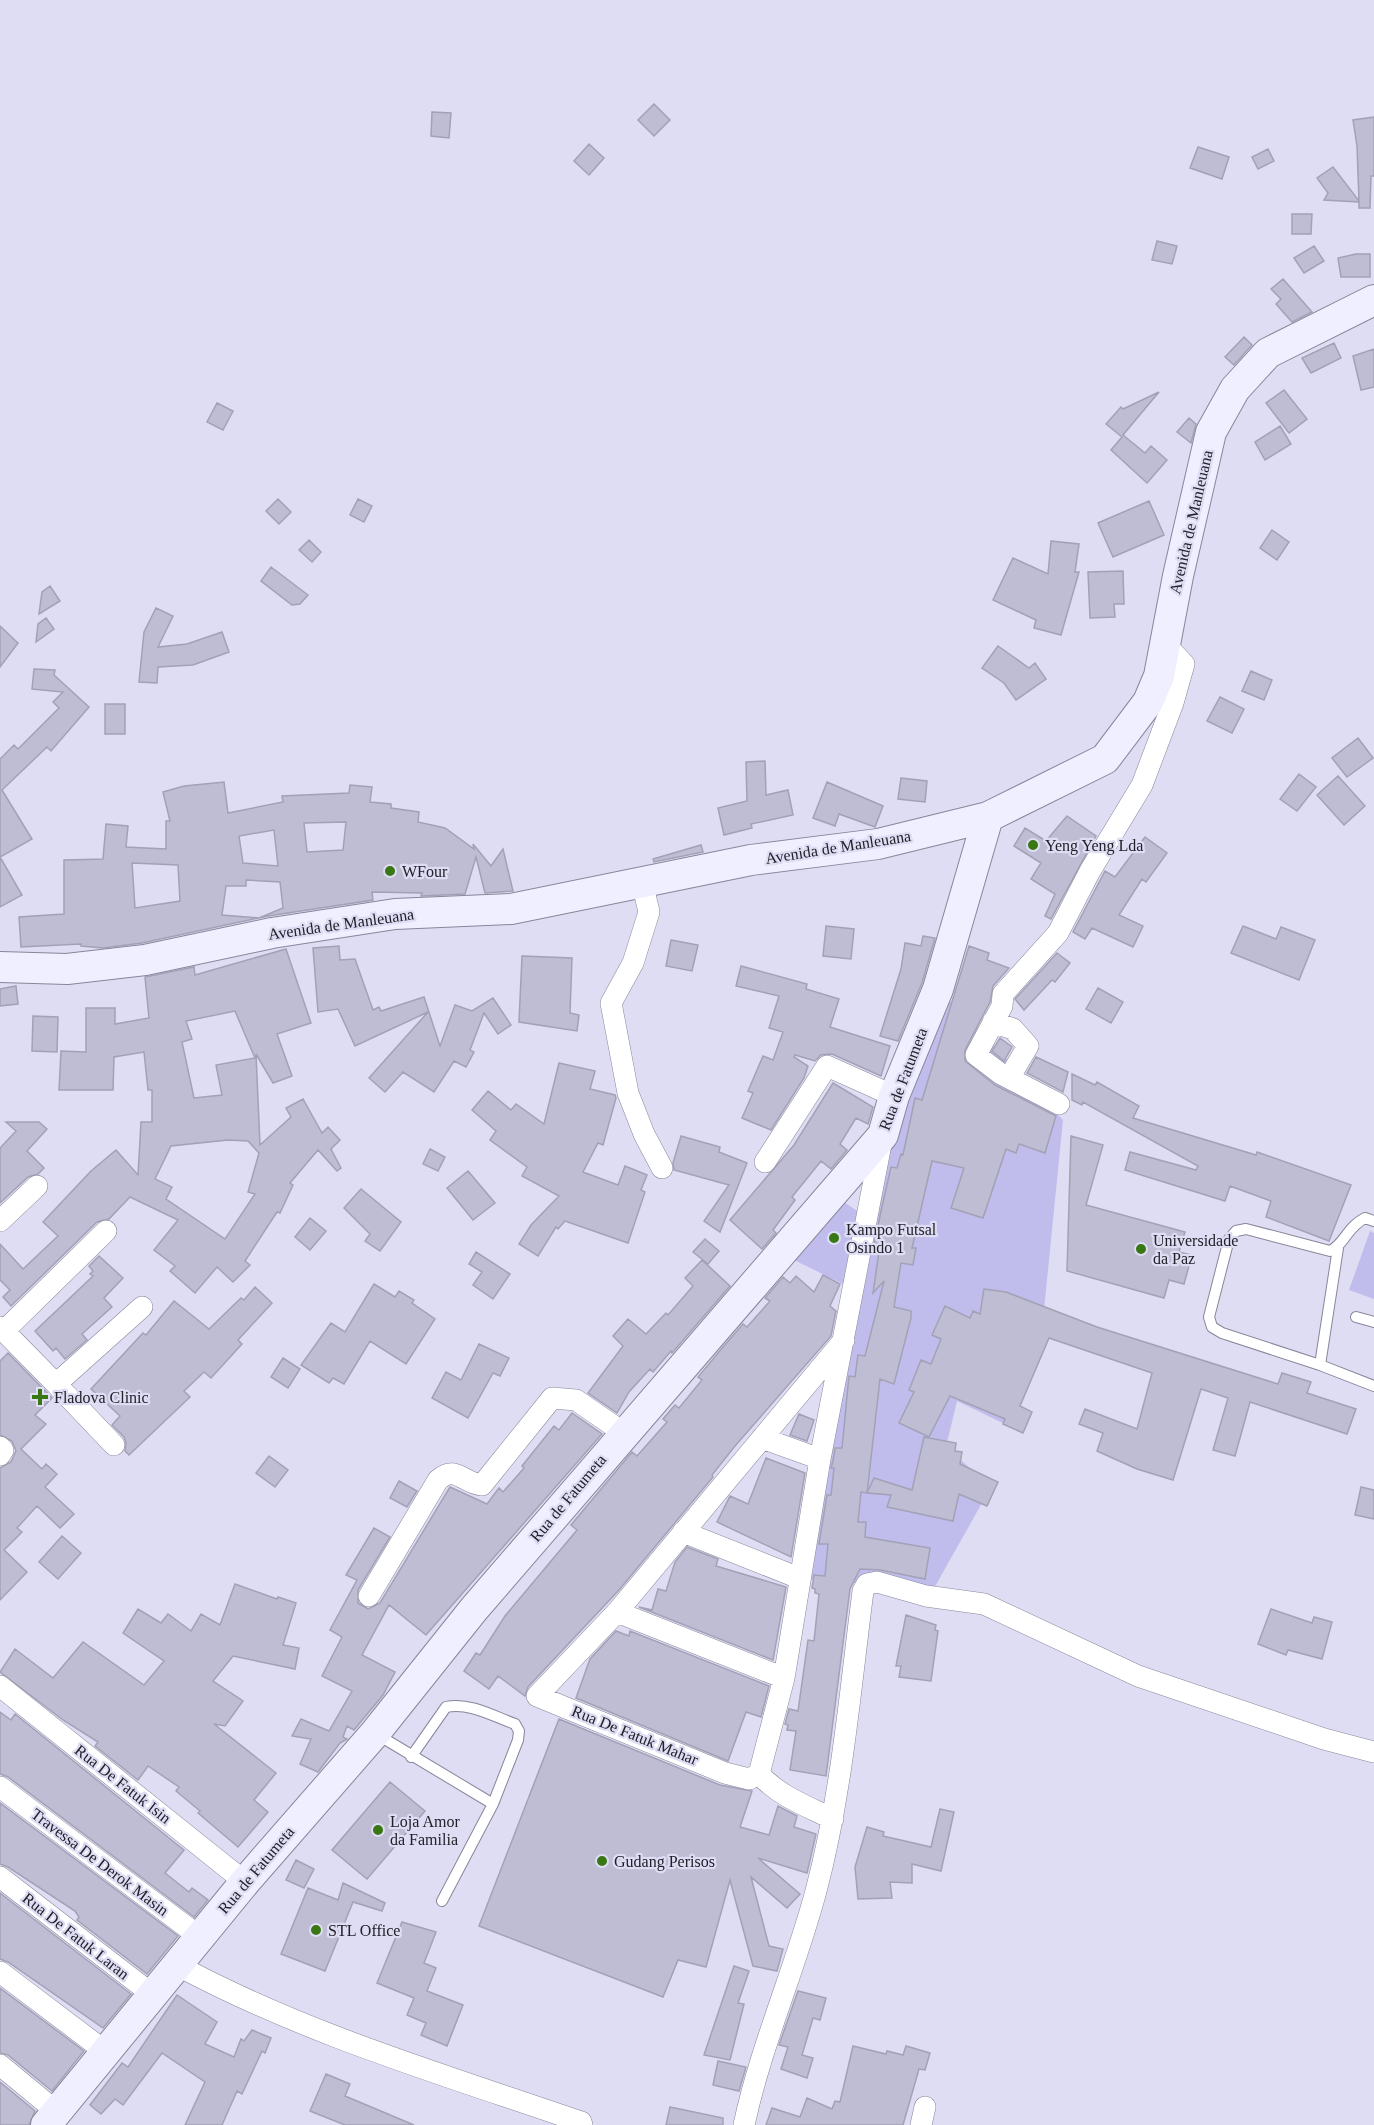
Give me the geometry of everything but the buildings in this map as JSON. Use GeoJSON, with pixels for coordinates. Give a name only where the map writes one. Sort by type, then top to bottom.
{"type":"FeatureCollection","features":[{"type":"Feature","properties":{"kind":"street","name":"Avenida de Manleuana"},"geometry":{"type":"LineString","coordinates":[[0,967],[67,969],[145,960],[283,931],[395,914],[511,909],[751,860],[878,844],[988,817],[1105,759],[1148,702],[1159,676],[1178,576],[1211,432],[1235,389],[1268,353],[1374,300]]}},
{"type":"Feature","properties":{"kind":"street"},"geometry":{"type":"LineString","coordinates":[[1059,1104],[1009,1078],[976,1055],[1002,1006],[1004,994],[1058,933],[1090,871],[1142,785],[1173,703],[1184,664],[1165,644]]}},
{"type":"Feature","properties":{"kind":"street","name":"Rua de Fatumeta"},"geometry":{"type":"LineString","coordinates":[[52,2119],[245,1881],[375,1733],[474,1609],[883,1135],[894,1096],[938,989],[988,817]]}},
{"type":"Feature","properties":{"kind":"street"},"geometry":{"type":"LineString","coordinates":[[642,882],[649,912],[633,963],[611,1003],[628,1093],[644,1134],[662,1168]]}},
{"type":"Feature","properties":{"kind":"street"},"geometry":{"type":"LineString","coordinates":[[993,1022],[1013,1029],[1028,1046],[1009,1078]]}},
{"type":"Feature","properties":{"kind":"street"},"geometry":{"type":"LineString","coordinates":[[765,1162],[827,1066],[894,1096]]}},
{"type":"Feature","properties":{"kind":"street","name":"Rua De Fatuk Mahar"},"geometry":{"type":"LineString","coordinates":[[844,1340],[617,1612],[537,1696],[725,1773],[749,1779],[759,1774],[784,1678],[820,1459],[844,1340],[883,1135]]}},
{"type":"Feature","properties":{"kind":"street"},"geometry":{"type":"LineString","coordinates":[[0,1221],[38,1186]]}},
{"type":"Feature","properties":{"kind":"street"},"geometry":{"type":"LineString","coordinates":[[106,1231],[2,1329],[114,1445]]}},
{"type":"Feature","properties":{"kind":"street"},"geometry":{"type":"LineString","coordinates":[[56,1384],[142,1307]]}},
{"type":"Feature","properties":{"kind":"street"},"geometry":{"type":"LineString","coordinates":[[369,1596],[438,1480],[445,1473],[452,1472],[482,1485],[552,1398],[576,1400],[624,1433]]}},
{"type":"Feature","properties":{"kind":"street"},"geometry":{"type":"LineString","coordinates":[[762,1438],[820,1459]]}},
{"type":"Feature","properties":{"kind":"street"},"geometry":{"type":"LineString","coordinates":[[0,1447],[3,1450],[0,1455]]}},
{"type":"Feature","properties":{"kind":"street"},"geometry":{"type":"LineString","coordinates":[[683,1532],[799,1578]]}},
{"type":"Feature","properties":{"kind":"street"},"geometry":{"type":"LineString","coordinates":[[744,2125],[754,2078],[815,1893],[833,1819],[863,1591],[867,1584],[877,1582],[926,1596],[984,1604],[1138,1676],[1324,1739],[1374,1752]]}},
{"type":"Feature","properties":{"kind":"street"},"geometry":{"type":"LineString","coordinates":[[617,1612],[784,1678]]}},
{"type":"Feature","properties":{"kind":"street","name":"Rua De Fatuk Isin"},"geometry":{"type":"LineString","coordinates":[[0,1686],[245,1881]]}},
{"type":"Feature","properties":{"kind":"street"},"geometry":{"type":"LineString","coordinates":[[759,1774],[769,1785],[788,1798],[833,1819]]}},
{"type":"Feature","properties":{"kind":"street","name":"Travessa De Derok Masin"},"geometry":{"type":"LineString","coordinates":[[0,1787],[200,1936]]}},
{"type":"Feature","properties":{"kind":"street","name":"Rua De Fatuk Laran"},"geometry":{"type":"LineString","coordinates":[[0,1877],[153,1995]]}},
{"type":"Feature","properties":{"kind":"street"},"geometry":{"type":"LineString","coordinates":[[177,1965],[228,1993],[327,2034],[581,2122],[582,2125]]}},
{"type":"Feature","properties":{"kind":"street"},"geometry":{"type":"LineString","coordinates":[[0,1972],[106,2052]]}},
{"type":"Feature","properties":{"kind":"street"},"geometry":{"type":"LineString","coordinates":[[0,2065],[52,2119]]}},
{"type":"Feature","properties":{"kind":"lane"},"geometry":{"type":"LineString","coordinates":[[1320,1365],[1338,1248],[1353,1224],[1365,1218],[1374,1221]]}},
{"type":"Feature","properties":{"kind":"lane"},"geometry":{"type":"LineString","coordinates":[[1338,1248],[1330,1251],[1246,1229],[1236,1231],[1229,1239],[1209,1317],[1212,1327],[1222,1333],[1320,1365],[1374,1386]]}},
{"type":"Feature","properties":{"kind":"lane"},"geometry":{"type":"LineString","coordinates":[[1356,1317],[1374,1322]]}},
{"type":"Feature","properties":{"kind":"lane"},"geometry":{"type":"LineString","coordinates":[[411,1757],[446,1707],[458,1704],[515,1724],[519,1731],[518,1740],[493,1804],[442,1901]]}},
{"type":"Feature","properties":{"kind":"lane"},"geometry":{"type":"LineString","coordinates":[[375,1733],[411,1757],[493,1804]]}},
{"type":"Feature","properties":{"kind":"shaded area"},"geometry":{"type":"Polygon","coordinates":[[[938,989],[977,1027],[1063,1120],[1040,1350],[1009,1426],[957,1401],[946,1447],[991,1487],[933,1590],[799,1578],[883,1135],[938,989]]]}},
{"type":"Feature","properties":{"kind":"shaded area","name":"Kampo Futsal Osindo 1"},"geometry":{"type":"Polygon","coordinates":[[[839,1199],[865,1216],[848,1279],[843,1284],[794,1260],[839,1199]]]}},
{"type":"Feature","properties":{"kind":"shaded area"},"geometry":{"type":"Polygon","coordinates":[[[1370,1231],[1374,1233],[1374,1299],[1349,1290],[1370,1231]]]}},
{"type":"Feature","properties":{"kind":"place","name":"Yeng Yeng Lda"},"geometry":{"type":"Point","coordinates":[1033,845]}},
{"type":"Feature","properties":{"kind":"place","name":"WFour"},"geometry":{"type":"Point","coordinates":[390,871]}},
{"type":"Feature","properties":{"kind":"place","name":"Kampo Futsal Osindo 1"},"geometry":{"type":"Point","coordinates":[834,1238]}},
{"type":"Feature","properties":{"kind":"place","name":"Universidade da Paz"},"geometry":{"type":"Point","coordinates":[1141,1249]}},
{"type":"Feature","properties":{"kind":"place","name":"Fladova Clinic"},"geometry":{"type":"Point","coordinates":[40,1397]}},
{"type":"Feature","properties":{"kind":"place","name":"Loja Amor da Familia"},"geometry":{"type":"Point","coordinates":[378,1830]}},
{"type":"Feature","properties":{"kind":"place","name":"Gudang Perisos"},"geometry":{"type":"Point","coordinates":[602,1861]}},
{"type":"Feature","properties":{"kind":"place","name":"STL Office"},"geometry":{"type":"Point","coordinates":[316,1930]}}]}
